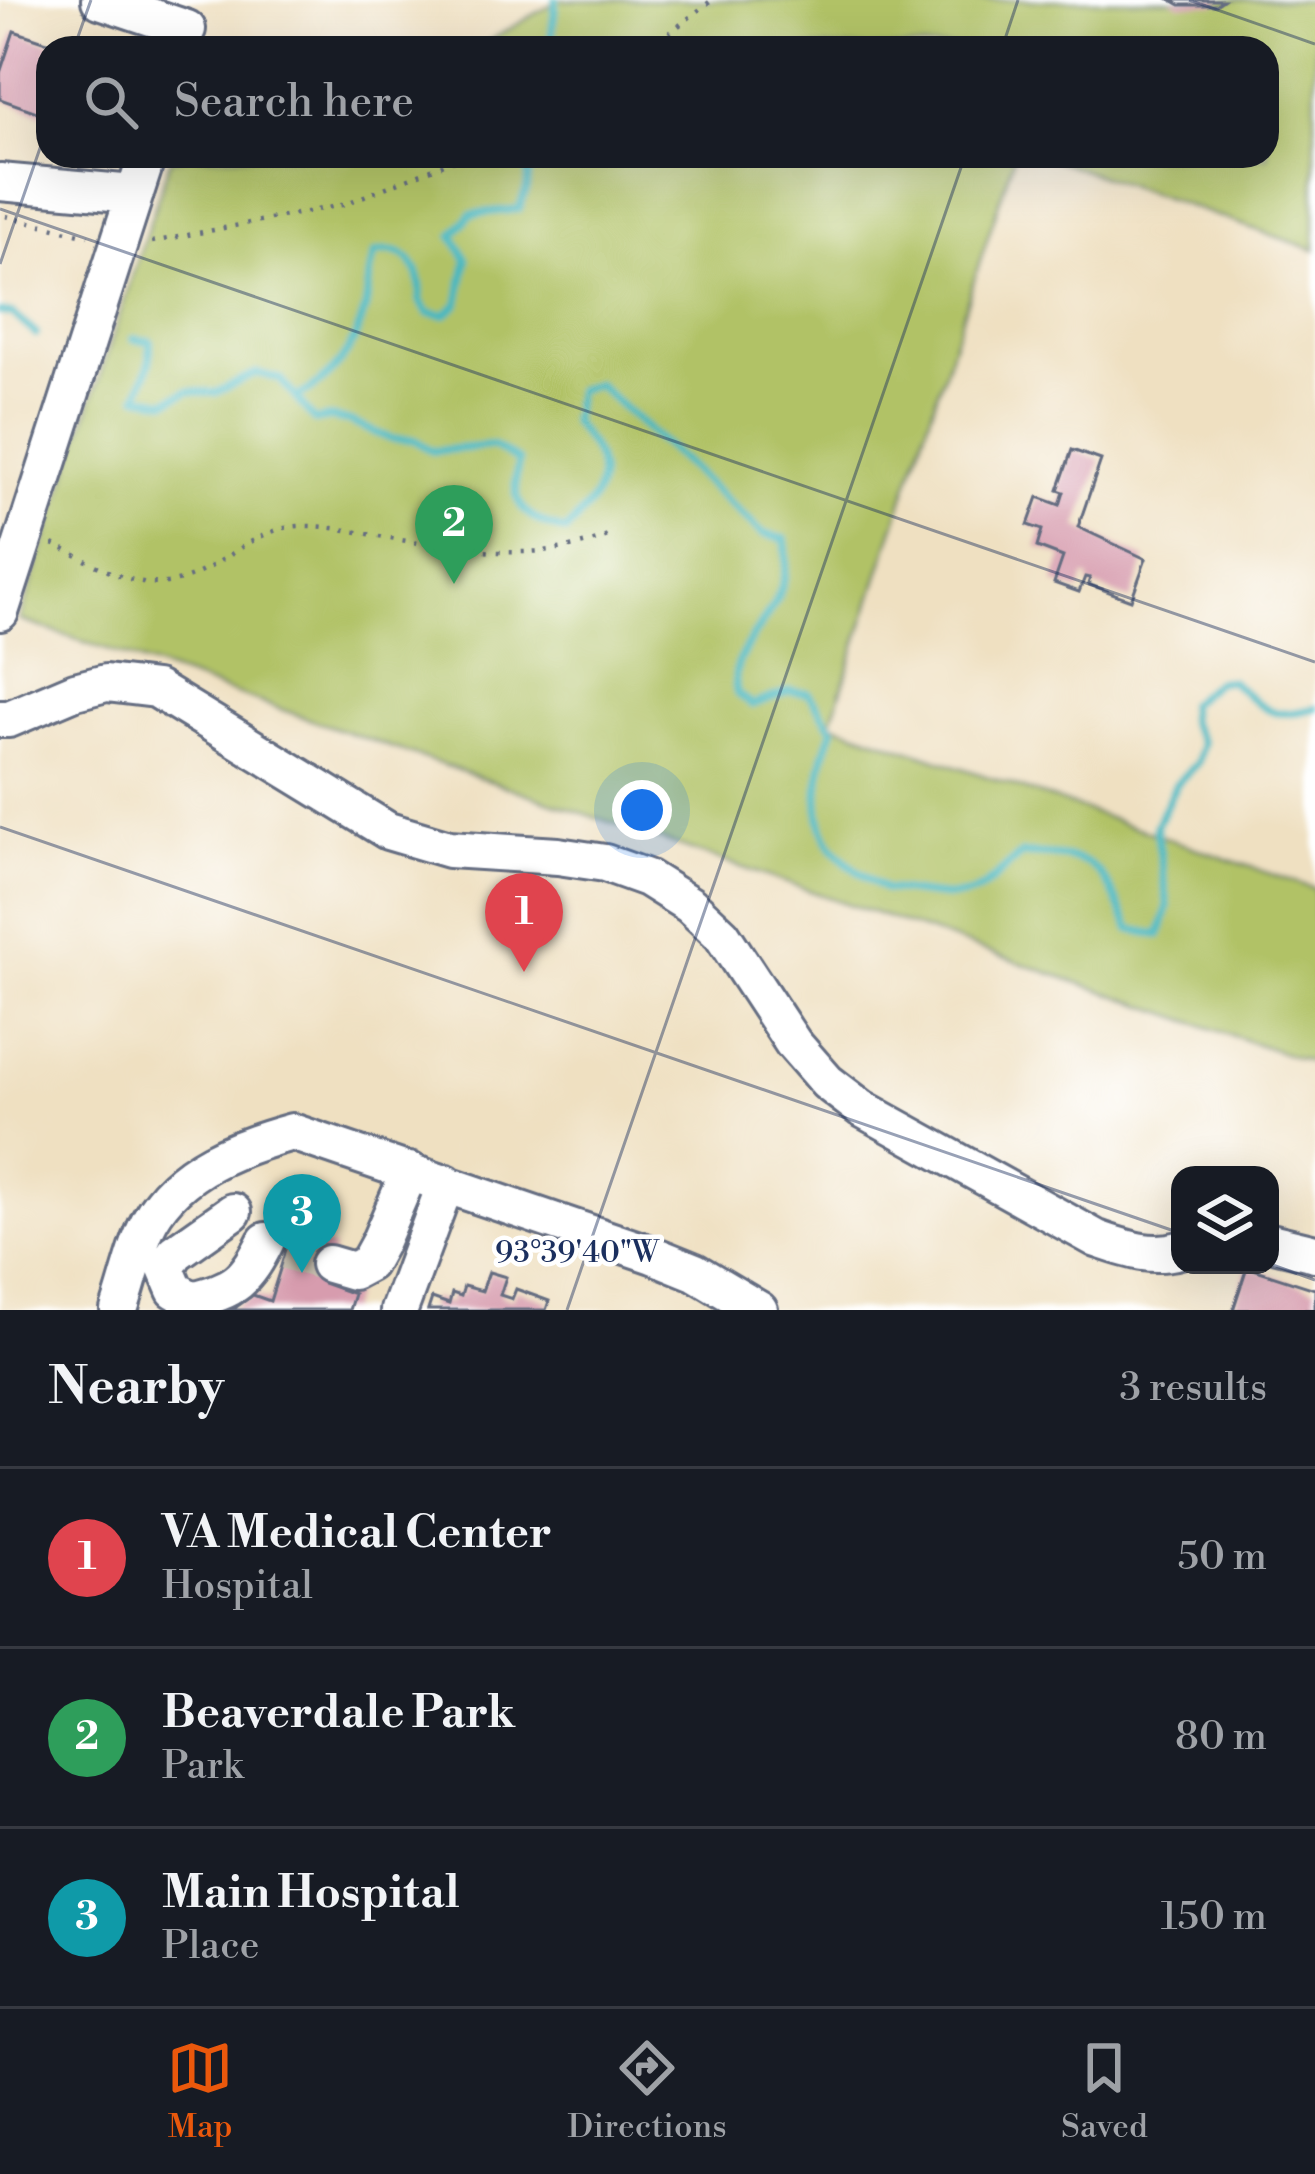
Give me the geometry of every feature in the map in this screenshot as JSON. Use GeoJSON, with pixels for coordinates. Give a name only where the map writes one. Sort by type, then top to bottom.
{"type":"FeatureCollection","features":[{"type":"Feature","properties":{"kind":"street"},"geometry":{"type":"LineString","coordinates":[[100,0],[188,26]]}},
{"type":"Feature","properties":{"kind":"street"},"geometry":{"type":"LineString","coordinates":[[0,612],[143,168]]}},
{"type":"Feature","properties":{"kind":"street"},"geometry":{"type":"LineString","coordinates":[[0,182],[134,194]]}},
{"type":"Feature","properties":{"kind":"street"},"geometry":{"type":"LineString","coordinates":[[0,719],[106,683],[156,689],[343,806],[403,837],[449,849],[605,863],[647,878],[690,905],[722,935],[793,1043],[827,1082],[861,1108],[1097,1239],[1138,1252],[1171,1252]]}},
{"type":"Feature","properties":{"kind":"street"},"geometry":{"type":"LineString","coordinates":[[119,1310],[150,1221],[176,1187],[215,1160],[292,1132],[694,1272],[760,1310]]}},
{"type":"Feature","properties":{"kind":"street"},"geometry":{"type":"LineString","coordinates":[[215,1160],[233,1212],[276,1246],[249,1275],[224,1292],[193,1300],[175,1290],[166,1269],[175,1253],[233,1212]]}},
{"type":"Feature","properties":{"kind":"street"},"geometry":{"type":"LineString","coordinates":[[329,1264],[353,1271],[368,1263],[410,1171]]}},
{"type":"Feature","properties":{"kind":"street"},"geometry":{"type":"LineString","coordinates":[[399,1310],[446,1183]]}},
{"type":"Feature","properties":{"kind":"street"},"geometry":{"type":"LineString","coordinates":[[1279,1244],[1315,1253]]}},
{"type":"Feature","properties":{"kind":"path"},"geometry":{"type":"LineString","coordinates":[[666,36],[712,0]]}},
{"type":"Feature","properties":{"kind":"path"},"geometry":{"type":"LineString","coordinates":[[0,214],[119,241],[147,242],[342,205],[434,168]]}},
{"type":"Feature","properties":{"kind":"path"},"geometry":{"type":"LineString","coordinates":[[26,532],[110,571],[163,584],[189,577],[273,530],[298,526],[334,527],[489,553],[561,550],[608,536]]}},
{"type":"Feature","properties":{"kind":"green space"},"geometry":{"type":"Polygon","coordinates":[[[559,0],[1315,0],[1315,250],[1078,168],[1279,168],[1279,36],[498,36],[559,0]]]}},
{"type":"Feature","properties":{"kind":"green space"},"geometry":{"type":"Polygon","coordinates":[[[167,168],[1010,168],[831,723],[1315,889],[1315,1064],[20,620],[167,168]]]}},
{"type":"Feature","properties":{"kind":"building"},"geometry":{"type":"Polygon","coordinates":[[[1171,0],[1223,0],[1216,5],[1180,5],[1171,0]]]}},
{"type":"Feature","properties":{"kind":"building"},"geometry":{"type":"Polygon","coordinates":[[[14,31],[36,38],[36,112],[0,99],[0,73],[14,31]]]}},
{"type":"Feature","properties":{"kind":"building"},"geometry":{"type":"Polygon","coordinates":[[[1072,450],[1101,460],[1078,527],[1146,559],[1131,600],[1088,584],[1090,578],[1085,577],[1079,592],[1054,583],[1063,557],[1037,547],[1042,530],[1028,525],[1038,497],[1060,505],[1064,492],[1058,490],[1072,450]]]}},
{"type":"Feature","properties":{"kind":"building"},"geometry":{"type":"Polygon","coordinates":[[[291,1234],[334,1248],[323,1283],[354,1294],[349,1310],[232,1310],[253,1295],[270,1301],[291,1234]]]}},
{"type":"Feature","properties":{"kind":"building"},"geometry":{"type":"Polygon","coordinates":[[[489,1272],[506,1277],[500,1295],[512,1299],[516,1289],[549,1301],[546,1310],[428,1310],[432,1298],[449,1304],[452,1293],[461,1296],[464,1286],[482,1291],[489,1272]]]}},
{"type":"Feature","properties":{"kind":"building"},"geometry":{"type":"Polygon","coordinates":[[[1245,1274],[1269,1274],[1315,1289],[1315,1310],[1233,1310],[1245,1274]]]}},
{"type":"Feature","properties":{"kind":"waterway"},"geometry":{"type":"LineString","coordinates":[[552,36],[556,0]]}},
{"type":"Feature","properties":{"kind":"waterway"},"geometry":{"type":"LineString","coordinates":[[297,397],[321,382],[349,350],[365,309],[375,253],[405,257],[416,271],[420,301],[428,313],[445,315],[458,304],[467,260],[453,236],[471,214],[519,209],[529,168]]}},
{"type":"Feature","properties":{"kind":"waterway"},"geometry":{"type":"LineString","coordinates":[[0,312],[13,314],[36,334]]}},
{"type":"Feature","properties":{"kind":"waterway"},"geometry":{"type":"LineString","coordinates":[[133,339],[150,341],[150,362],[138,396],[166,401],[189,391],[215,393],[257,373],[280,379],[315,421],[348,421],[391,439],[415,440],[432,451],[492,446],[519,461],[516,488],[522,508],[565,531],[590,503],[600,478],[594,452],[572,422],[577,390],[597,384],[763,534],[785,539],[781,589],[740,658],[737,694],[752,705],[789,691],[809,693],[833,729],[819,789],[826,835],[844,860],[885,890],[965,895],[987,885],[1022,854],[1066,857],[1102,876],[1130,929],[1160,935],[1168,907],[1156,826],[1176,784],[1197,763],[1202,743],[1190,723],[1189,704],[1217,681],[1230,681],[1268,710],[1287,713],[1315,708]]}},
{"type":"Feature","properties":{"kind":"tunnel"},"geometry":{"type":"LineString","coordinates":[[286,1251],[329,1264]]}},
{"type":"Feature","properties":{"kind":"place","name":"Beaverdale Park"},"geometry":{"type":"Point","coordinates":[454,584]}},
{"type":"Feature","properties":{"kind":"place","name":"VA Medical Center"},"geometry":{"type":"Point","coordinates":[524,972]}},
{"type":"Feature","properties":{"kind":"place","name":"Main Hospital"},"geometry":{"type":"Point","coordinates":[302,1273]}}]}
